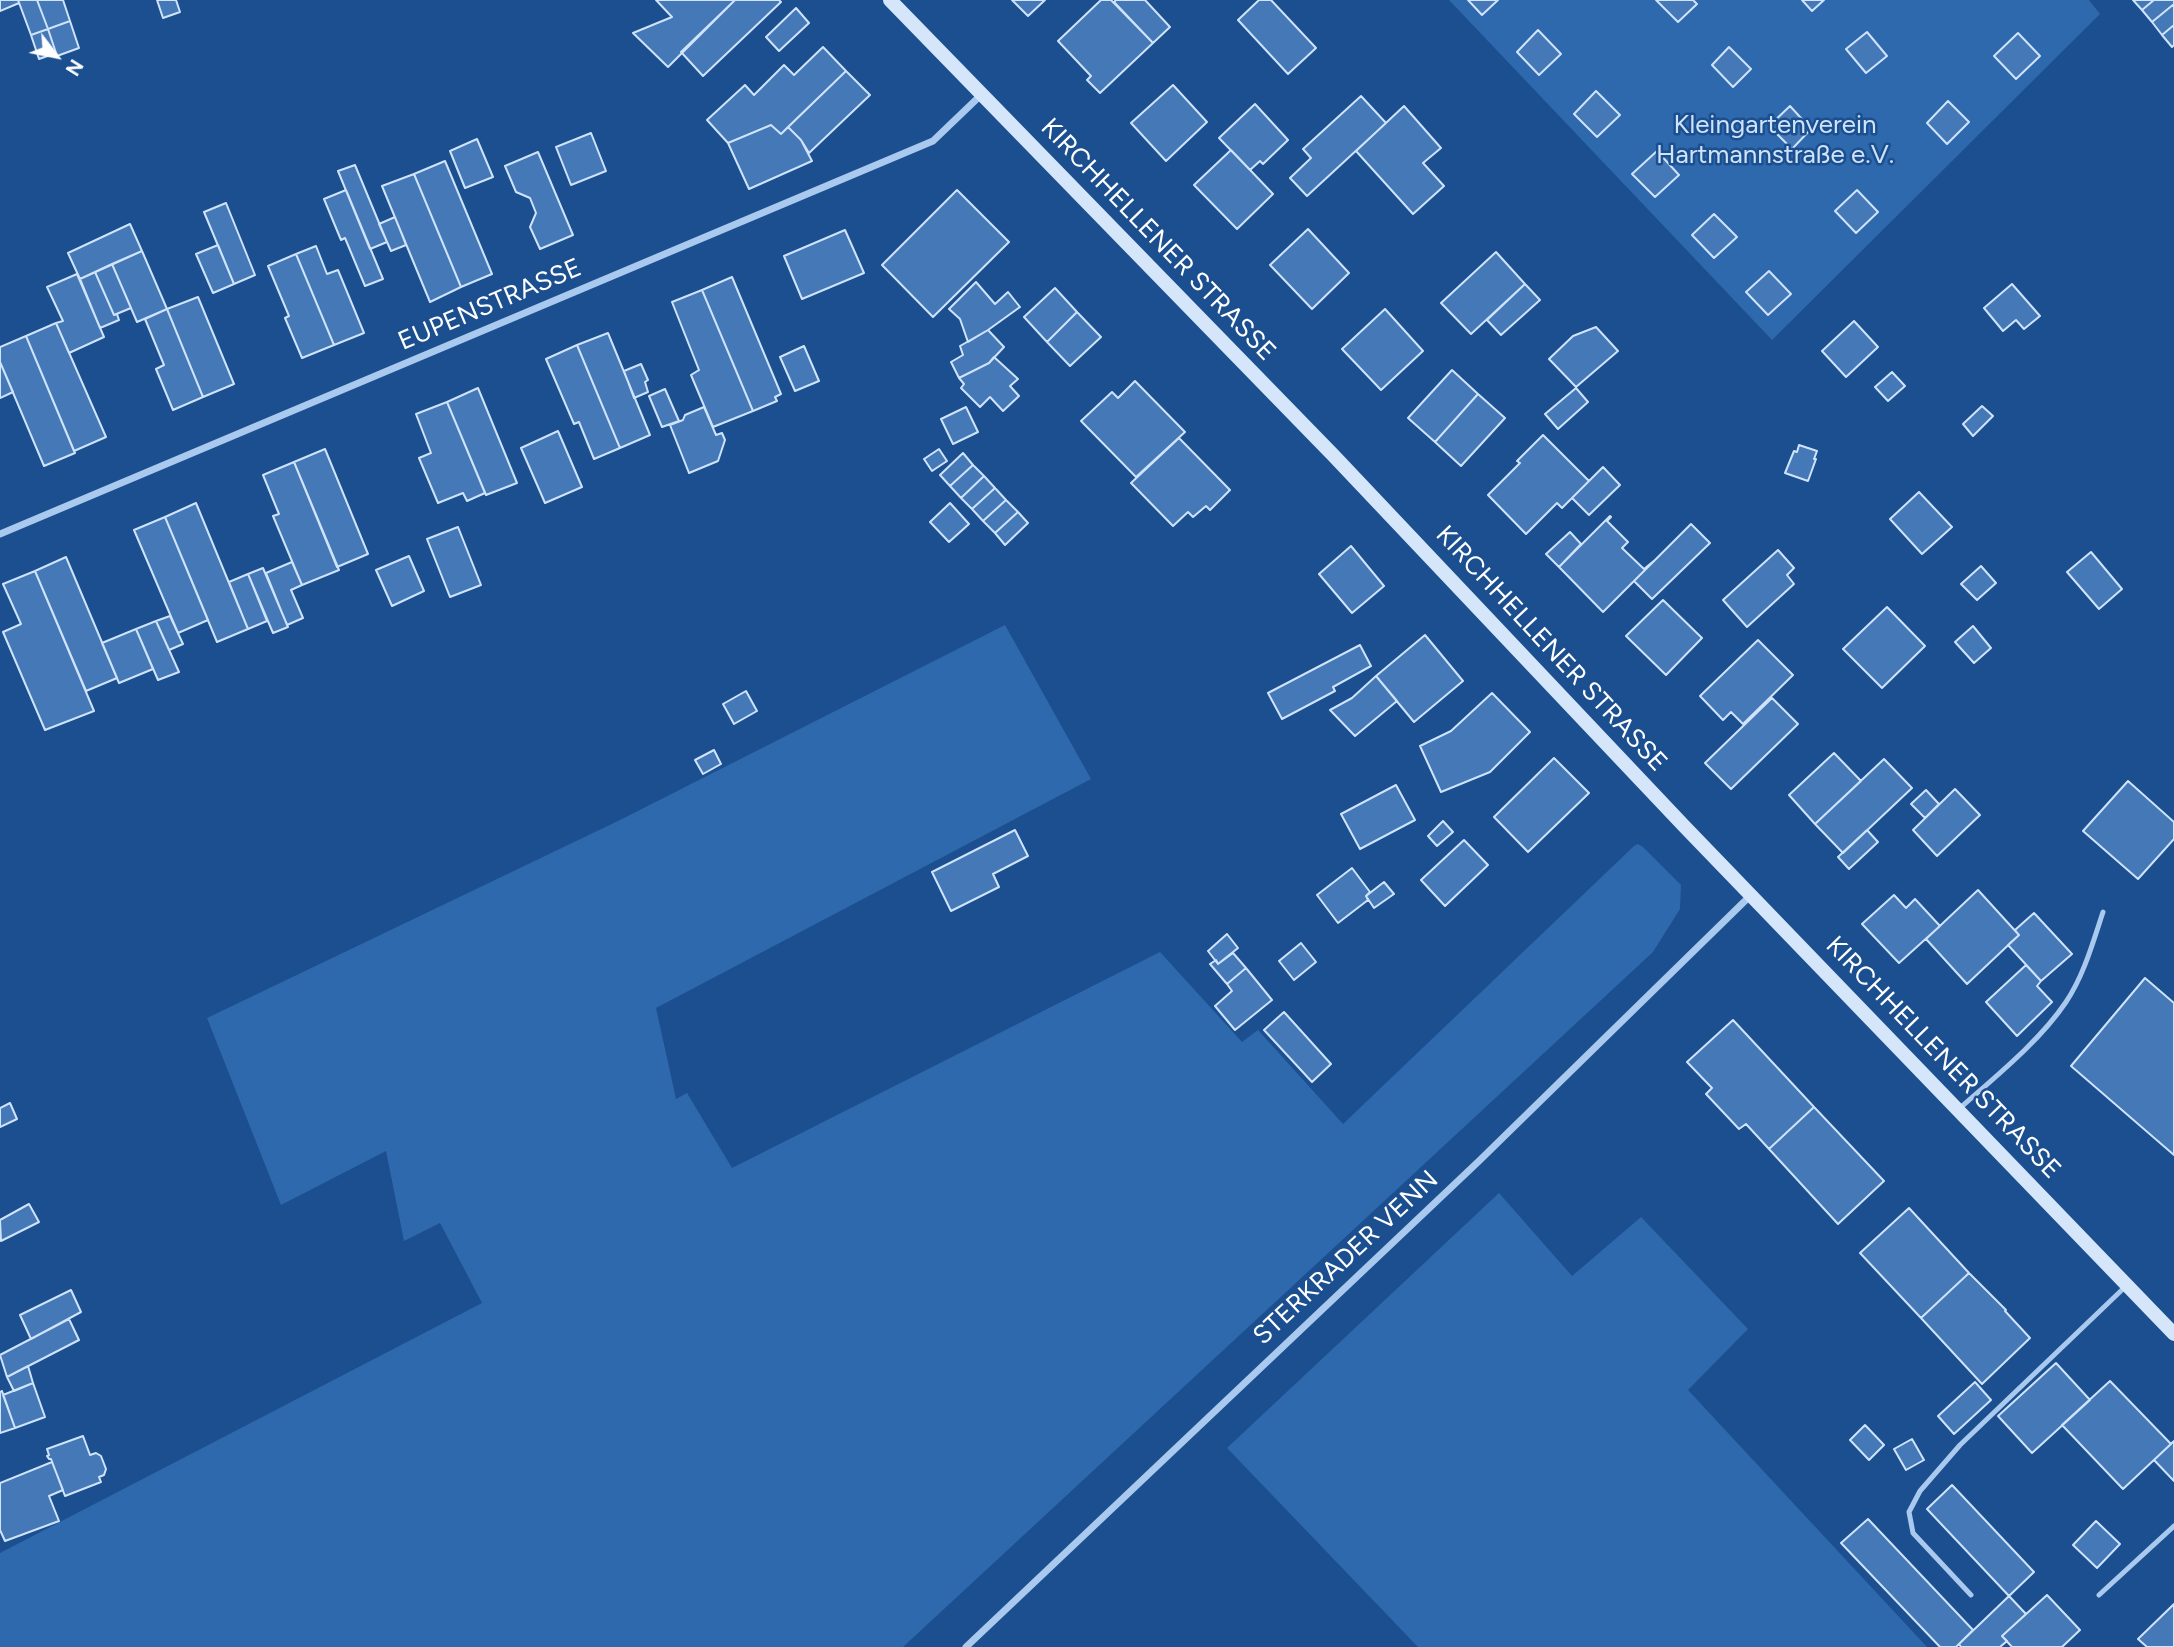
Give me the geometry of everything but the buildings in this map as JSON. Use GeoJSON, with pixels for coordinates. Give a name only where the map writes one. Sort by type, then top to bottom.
{"type":"FeatureCollection","features":[{"type":"Feature","properties":{"kind":"main road","name":"KIRCHHELLENER STRASSE"},"geometry":{"type":"LineString","coordinates":[[890,0],[1334,456],[1684,826],[2174,1334]]}},
{"type":"Feature","properties":{"kind":"street","name":"EUPENSTRASSE"},"geometry":{"type":"LineString","coordinates":[[0,534],[933,141],[982,94]]}},
{"type":"Feature","properties":{"kind":"street","name":"STERKRADER VENN"},"geometry":{"type":"LineString","coordinates":[[966,1647],[1479,1161],[1751,894]]}},
{"type":"Feature","properties":{"kind":"lane"},"geometry":{"type":"LineString","coordinates":[[1958,1110],[2050,1023],[2067,1000],[2086,962],[2103,912]]}},
{"type":"Feature","properties":{"kind":"lane"},"geometry":{"type":"LineString","coordinates":[[1971,1595],[1913,1533],[1909,1512],[1920,1491],[1960,1445],[2127,1285]]}},
{"type":"Feature","properties":{"kind":"lane"},"geometry":{"type":"LineString","coordinates":[[2099,1595],[2174,1526]]}},
{"type":"Feature","properties":{"kind":"green space","name":"Kleingartenverein Hartmannstraße e.V."},"geometry":{"type":"Polygon","coordinates":[[[1449,0],[2089,0],[2100,14],[1772,340],[1449,0]]]}},
{"type":"Feature","properties":{"kind":"green space"},"geometry":{"type":"Polygon","coordinates":[[[1005,625],[1091,779],[656,1008],[676,1099],[687,1093],[732,1168],[1160,952],[1242,1042],[1258,1030],[1343,1124],[1634,846],[1638,844],[1643,847],[1681,885],[1680,909],[1653,952],[903,1647],[0,1647],[0,1553],[482,1303],[440,1223],[404,1241],[386,1151],[281,1205],[207,1018],[618,821],[1005,625]]]}},
{"type":"Feature","properties":{"kind":"green space"},"geometry":{"type":"Polygon","coordinates":[[[1499,1193],[1572,1276],[1641,1217],[1748,1329],[1688,1390],[1927,1647],[1418,1647],[1227,1448],[1499,1193]]]}}]}
